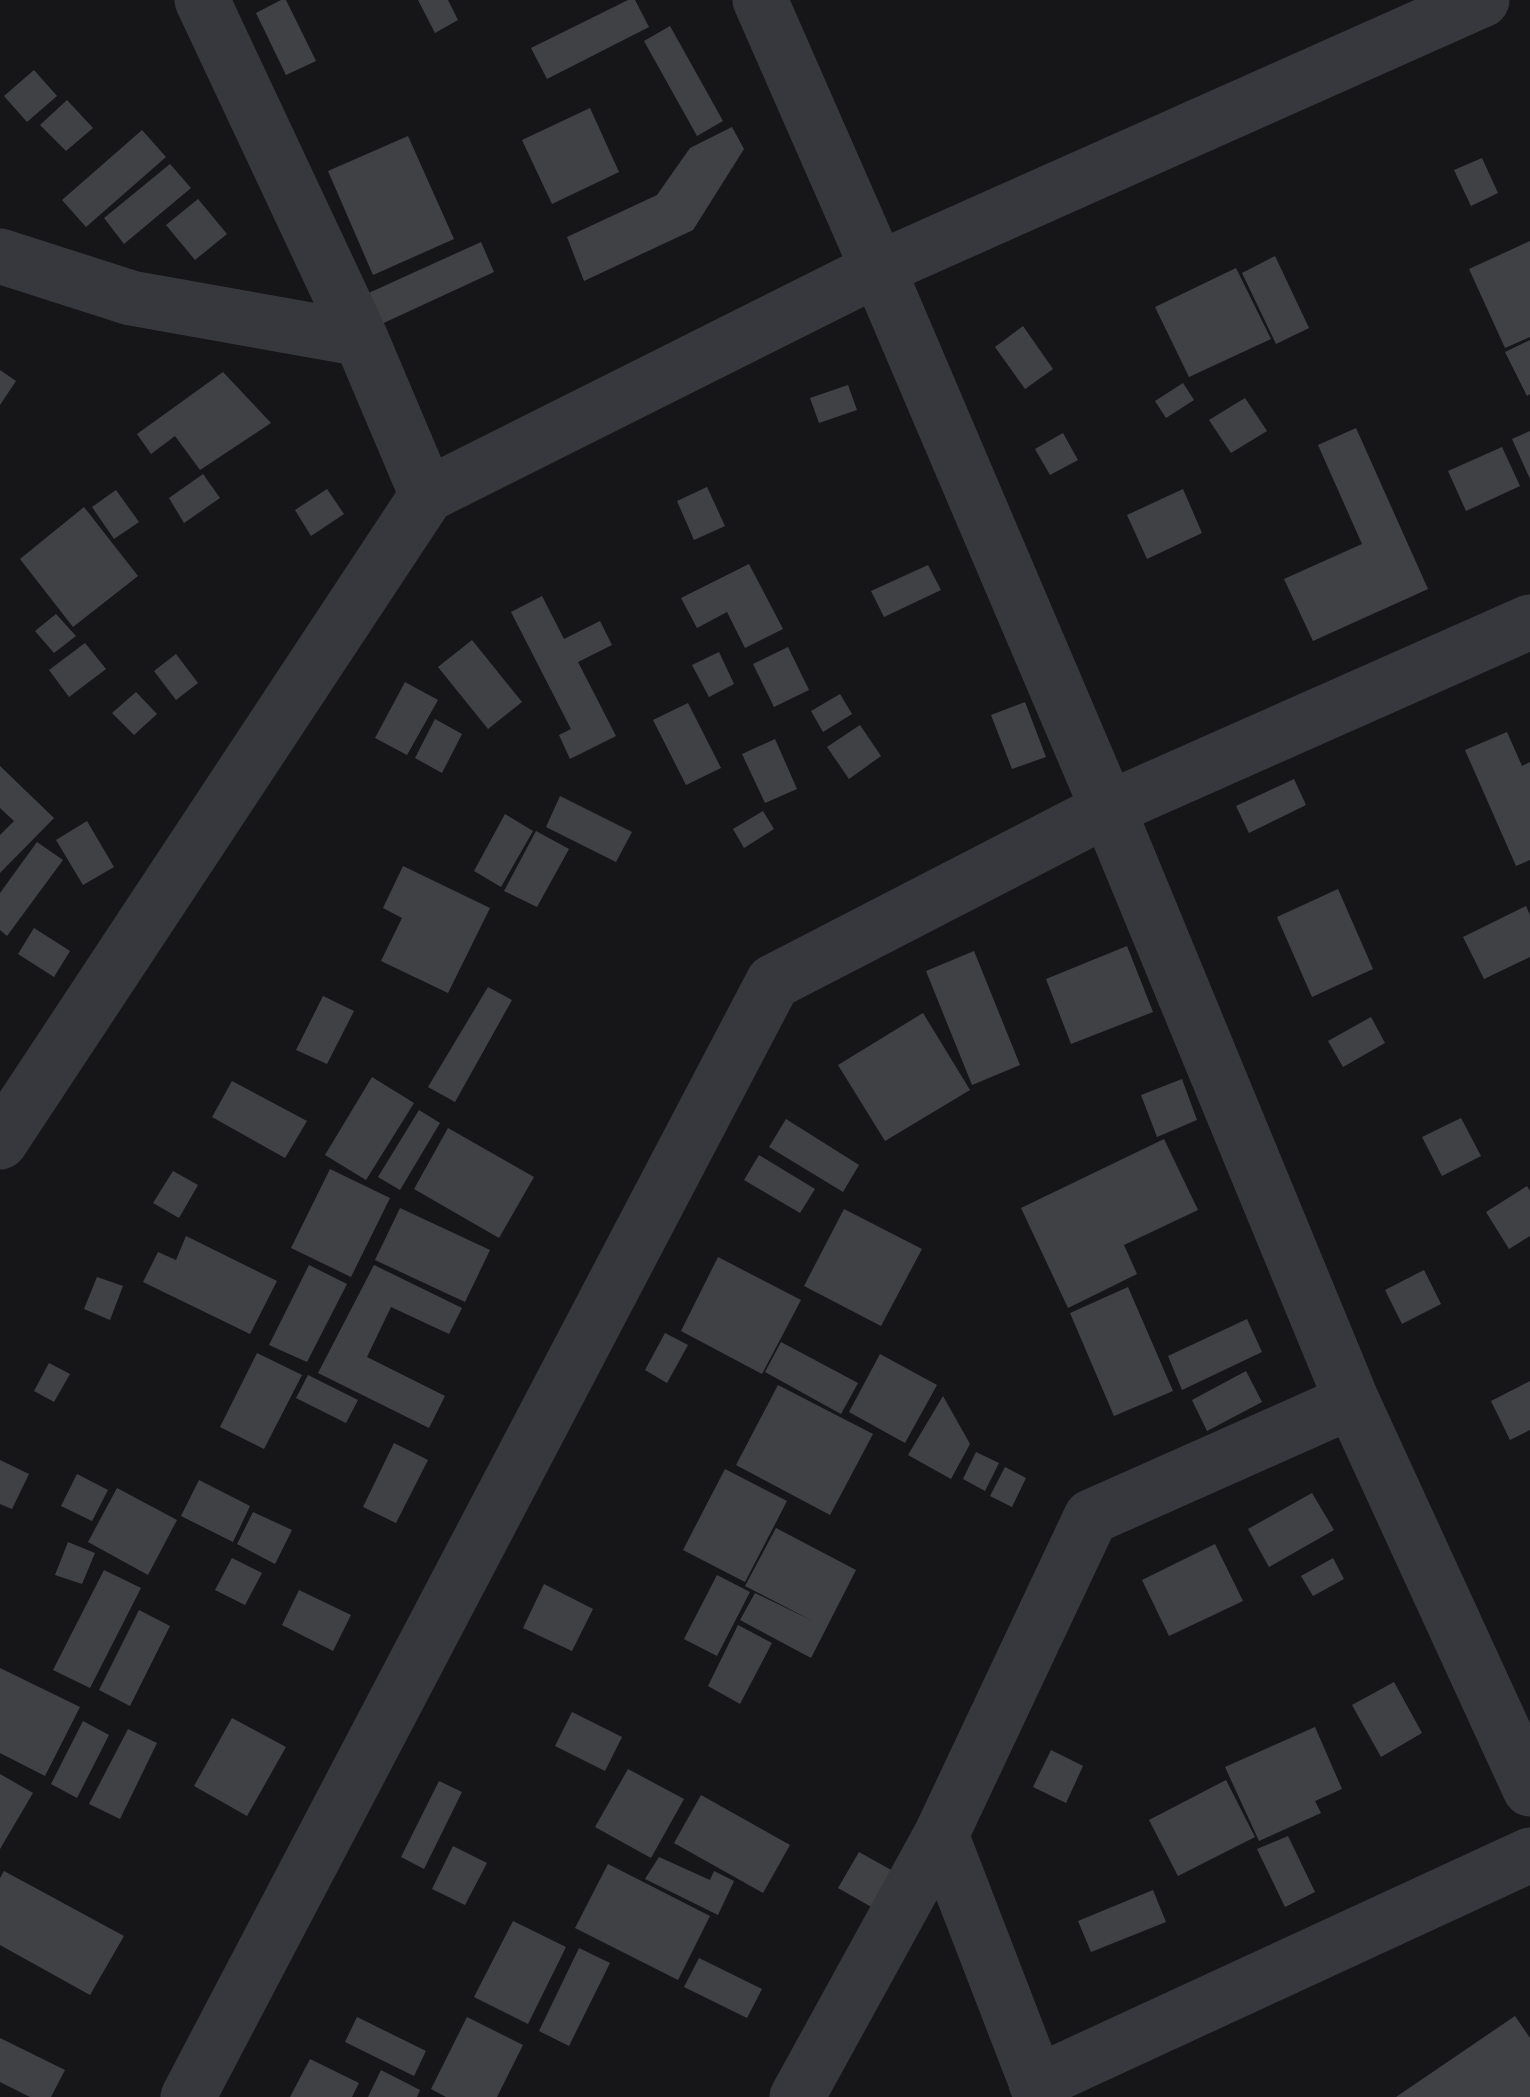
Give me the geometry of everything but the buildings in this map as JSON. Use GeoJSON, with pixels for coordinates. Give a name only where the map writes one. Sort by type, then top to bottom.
{"type":"FeatureCollection","features":[{"type":"Feature","properties":{"kind":"street"},"geometry":{"type":"LineString","coordinates":[[202,0],[360,339],[427,495]]}},
{"type":"Feature","properties":{"kind":"street"},"geometry":{"type":"LineString","coordinates":[[760,0],[1108,809],[1352,1401],[1530,1789]]}},
{"type":"Feature","properties":{"kind":"street"},"geometry":{"type":"LineString","coordinates":[[0,1142],[427,495],[878,268],[1482,0]]}},
{"type":"Feature","properties":{"kind":"street"},"geometry":{"type":"LineString","coordinates":[[0,256],[130,298],[360,339]]}},
{"type":"Feature","properties":{"kind":"street"},"geometry":{"type":"LineString","coordinates":[[188,2097],[774,982],[1108,809],[1530,622]]}},
{"type":"Feature","properties":{"kind":"street"},"geometry":{"type":"LineString","coordinates":[[797,2097],[941,1835],[1092,1517],[1352,1401]]}},
{"type":"Feature","properties":{"kind":"street"},"geometry":{"type":"LineString","coordinates":[[941,1835],[1039,2090],[1530,1855]]}}]}
